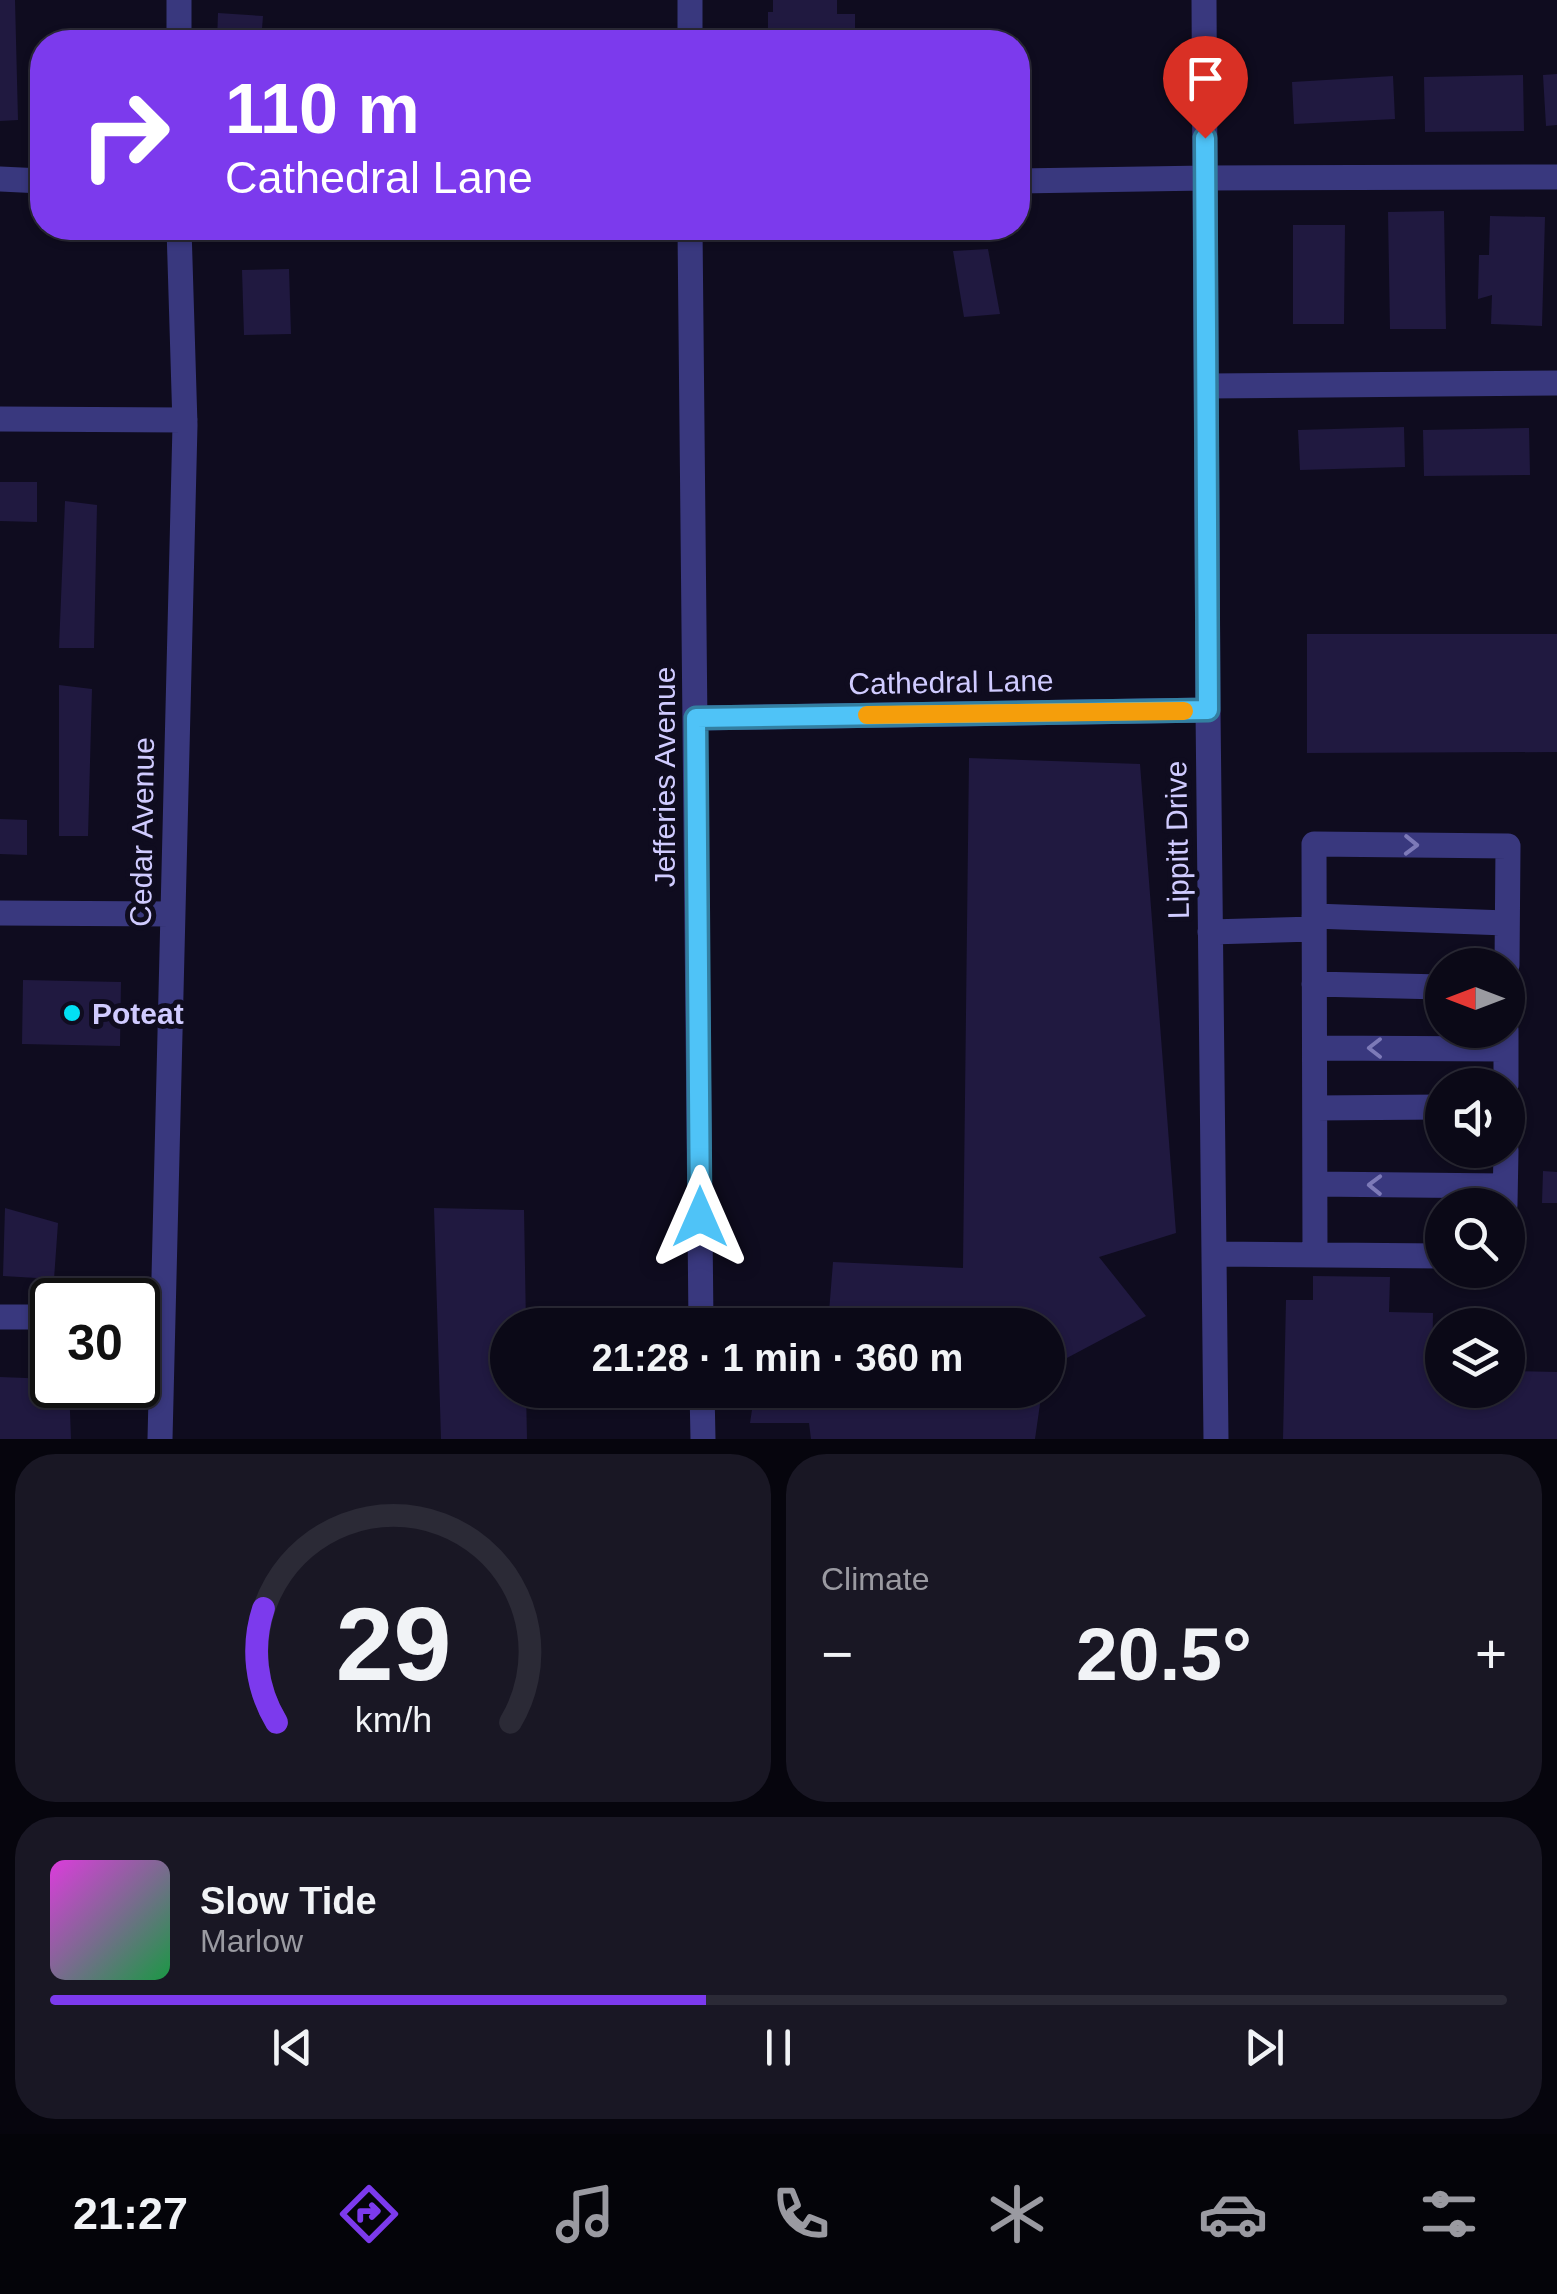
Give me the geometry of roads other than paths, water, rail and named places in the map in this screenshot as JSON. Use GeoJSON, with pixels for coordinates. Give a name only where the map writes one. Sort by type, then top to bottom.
{"type":"FeatureCollection","features":[{"type":"Feature","properties":{"kind":"street"},"geometry":{"type":"LineString","coordinates":[[179,0],[179,30]]}},
{"type":"Feature","properties":{"kind":"street"},"geometry":{"type":"LineString","coordinates":[[690,0],[690,30]]}},
{"type":"Feature","properties":{"kind":"street","name":"Lippitt Drive"},"geometry":{"type":"LineString","coordinates":[[1204,0],[1216,1439]]}},
{"type":"Feature","properties":{"kind":"street"},"geometry":{"type":"LineString","coordinates":[[1030,182],[1557,177]]}},
{"type":"Feature","properties":{"kind":"street"},"geometry":{"type":"LineString","coordinates":[[0,179],[30,180]]}},
{"type":"Feature","properties":{"kind":"street","name":"Cedar Avenue"},"geometry":{"type":"LineString","coordinates":[[152,1278],[172,914],[185,420],[179,240]]}},
{"type":"Feature","properties":{"kind":"street","name":"Jefferies Avenue"},"geometry":{"type":"LineString","coordinates":[[690,240],[701,1308]]}},
{"type":"Feature","properties":{"kind":"street"},"geometry":{"type":"LineString","coordinates":[[1207,386],[1557,383]]}},
{"type":"Feature","properties":{"kind":"street"},"geometry":{"type":"LineString","coordinates":[[0,419],[185,420]]}},
{"type":"Feature","properties":{"kind":"street","name":"Cathedral Lane"},"geometry":{"type":"LineString","coordinates":[[696,718],[1208,710]]}},
{"type":"Feature","properties":{"kind":"street"},"geometry":{"type":"LineString","coordinates":[[1316,1255],[1314,844],[1508,846],[1507,948]]}},
{"type":"Feature","properties":{"kind":"street"},"geometry":{"type":"LineString","coordinates":[[0,914],[172,914]]}},
{"type":"Feature","properties":{"kind":"street"},"geometry":{"type":"LineString","coordinates":[[1210,932],[1314,922],[1506,923]]}},
{"type":"Feature","properties":{"kind":"street"},"geometry":{"type":"LineString","coordinates":[[1314,984],[1425,987]]}},
{"type":"Feature","properties":{"kind":"street"},"geometry":{"type":"LineString","coordinates":[[1315,1048],[1425,1043]]}},
{"type":"Feature","properties":{"kind":"street"},"geometry":{"type":"LineString","coordinates":[[1315,1108],[1425,1108]]}},
{"type":"Feature","properties":{"kind":"street"},"geometry":{"type":"LineString","coordinates":[[1315,1184],[1425,1191]]}},
{"type":"Feature","properties":{"kind":"street"},"geometry":{"type":"LineString","coordinates":[[1214,1254],[1425,1256]]}},
{"type":"Feature","properties":{"kind":"street"},"geometry":{"type":"LineString","coordinates":[[0,1317],[30,1317]]}},
{"type":"Feature","properties":{"kind":"street","name":"Cedar Avenue"},"geometry":{"type":"LineString","coordinates":[[157,1408],[160,1439]]}},
{"type":"Feature","properties":{"kind":"street"},"geometry":{"type":"LineString","coordinates":[[702,1408],[702,1439]]}},
{"type":"Feature","properties":{"kind":"place","name":"Poteat"},"geometry":{"type":"Point","coordinates":[72,1013]}}]}
